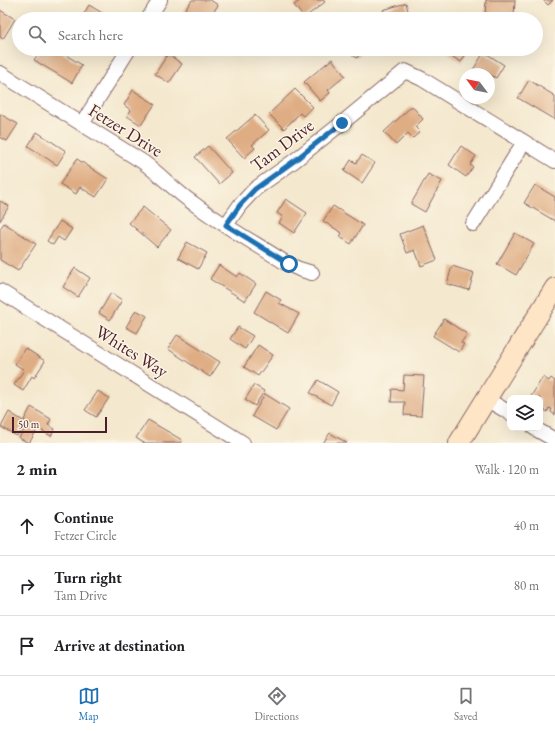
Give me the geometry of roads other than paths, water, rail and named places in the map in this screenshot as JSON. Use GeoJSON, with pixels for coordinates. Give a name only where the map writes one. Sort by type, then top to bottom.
{"type":"FeatureCollection","features":[{"type":"Feature","properties":{"kind":"street"},"geometry":{"type":"LineString","coordinates":[[152,12],[160,0]]}},
{"type":"Feature","properties":{"kind":"street"},"geometry":{"type":"LineString","coordinates":[[82,124],[125,56]]}},
{"type":"Feature","properties":{"kind":"street","name":"Tam Drive"},"geometry":{"type":"LineString","coordinates":[[226,225],[240,205],[255,189],[294,161],[405,71],[422,79],[524,142]]}},
{"type":"Feature","properties":{"kind":"street","name":"Fetzer Drive"},"geometry":{"type":"LineString","coordinates":[[0,73],[143,162],[191,202],[226,225],[286,263],[312,273]]}},
{"type":"Feature","properties":{"kind":"street"},"geometry":{"type":"LineString","coordinates":[[473,224],[524,142],[555,161]]}},
{"type":"Feature","properties":{"kind":"street"},"geometry":{"type":"LineString","coordinates":[[459,443],[555,288]]}},
{"type":"Feature","properties":{"kind":"street","name":"Whites Way"},"geometry":{"type":"LineString","coordinates":[[0,291],[244,443]]}},
{"type":"Feature","properties":{"kind":"street"},"geometry":{"type":"LineString","coordinates":[[486,399],[507,412]]}},
{"type":"Feature","properties":{"kind":"street"},"geometry":{"type":"LineString","coordinates":[[539,431],[555,440]]}}]}
